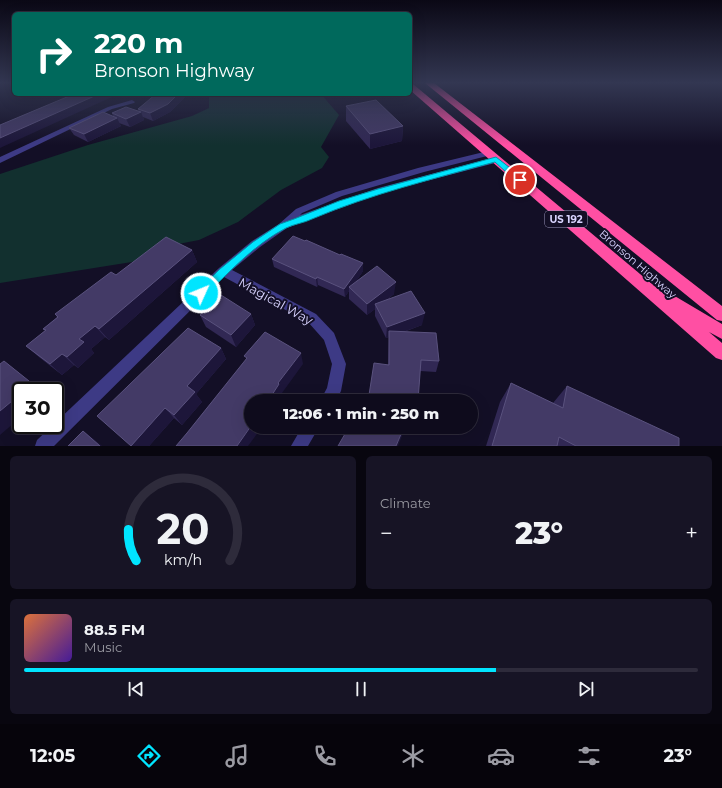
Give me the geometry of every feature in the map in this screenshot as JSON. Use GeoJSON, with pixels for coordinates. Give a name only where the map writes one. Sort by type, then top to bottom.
{"type":"FeatureCollection","features":[{"type":"Feature","properties":{"kind":"highway","name":"Bronson Highway"},"geometry":{"type":"LineString","coordinates":[[431,104],[722,353]]}},
{"type":"Feature","properties":{"kind":"highway","name":"Bronson Highway"},"geometry":{"type":"LineString","coordinates":[[455,104],[722,315]]}},
{"type":"Feature","properties":{"kind":"highway"},"geometry":{"type":"LineString","coordinates":[[641,283],[722,332]]}},
{"type":"Feature","properties":{"kind":"street"},"geometry":{"type":"LineString","coordinates":[[0,160],[110,108],[125,104]]}},
{"type":"Feature","properties":{"kind":"street"},"geometry":{"type":"LineString","coordinates":[[42,446],[223,272],[256,244],[284,226],[367,195],[492,156]]}},
{"type":"Feature","properties":{"kind":"street","name":"Magical Way"},"geometry":{"type":"LineString","coordinates":[[223,272],[312,318],[329,337],[339,364],[334,391],[332,394]]}},
{"type":"Feature","properties":{"kind":"street"},"geometry":{"type":"LineString","coordinates":[[299,446],[307,434]]}},
{"type":"Feature","properties":{"kind":"green space"},"geometry":{"type":"Polygon","coordinates":[[[209,104],[329,104],[339,115],[321,147],[329,157],[322,168],[281,190],[238,222],[199,240],[173,245],[138,261],[0,283],[0,174],[88,145],[192,116],[209,108],[209,104]]]}},
{"type":"Feature","properties":{"kind":"building"},"geometry":{"type":"Polygon","coordinates":[[[51,104],[77,104],[0,138],[0,125],[51,104]]]}},
{"type":"Feature","properties":{"kind":"building"},"geometry":{"type":"Polygon","coordinates":[[[144,104],[168,104],[150,113],[138,109],[144,104]]]}},
{"type":"Feature","properties":{"kind":"building"},"geometry":{"type":"Polygon","coordinates":[[[357,104],[380,104],[403,126],[370,134],[346,106],[357,104]]]}},
{"type":"Feature","properties":{"kind":"building"},"geometry":{"type":"Polygon","coordinates":[[[126,107],[141,112],[126,119],[112,113],[126,107]]]}},
{"type":"Feature","properties":{"kind":"building"},"geometry":{"type":"Polygon","coordinates":[[[103,112],[117,118],[84,134],[69,128],[103,112]]]}},
{"type":"Feature","properties":{"kind":"building"},"geometry":{"type":"Polygon","coordinates":[[[293,236],[363,263],[344,289],[317,277],[316,279],[272,259],[293,236]]]}},
{"type":"Feature","properties":{"kind":"building"},"geometry":{"type":"Polygon","coordinates":[[[166,237],[192,250],[99,329],[95,326],[79,339],[84,342],[67,357],[62,354],[50,364],[26,346],[46,330],[43,329],[58,317],[55,314],[111,272],[116,275],[166,237]]]}},
{"type":"Feature","properties":{"kind":"building"},"geometry":{"type":"Polygon","coordinates":[[[377,266],[396,282],[367,304],[349,287],[377,266]]]}},
{"type":"Feature","properties":{"kind":"building"},"geometry":{"type":"Polygon","coordinates":[[[411,291],[425,313],[387,327],[375,304],[411,291]]]}},
{"type":"Feature","properties":{"kind":"building"},"geometry":{"type":"Polygon","coordinates":[[[221,295],[251,314],[231,335],[200,315],[221,295]]]}},
{"type":"Feature","properties":{"kind":"building"},"geometry":{"type":"Polygon","coordinates":[[[188,328],[221,348],[187,386],[195,392],[174,415],[165,408],[131,446],[97,416],[188,328]]]}},
{"type":"Feature","properties":{"kind":"building"},"geometry":{"type":"Polygon","coordinates":[[[389,331],[436,333],[439,361],[421,360],[419,394],[369,394],[374,363],[389,365],[389,331]]]}},
{"type":"Feature","properties":{"kind":"building"},"geometry":{"type":"Polygon","coordinates":[[[265,332],[301,353],[278,383],[279,384],[273,394],[244,394],[244,434],[245,434],[237,446],[176,446],[247,358],[244,356],[265,332]]]}},
{"type":"Feature","properties":{"kind":"building"},"geometry":{"type":"Polygon","coordinates":[[[4,361],[29,381],[12,382],[12,401],[0,411],[0,364],[4,361]]]}},
{"type":"Feature","properties":{"kind":"building"},"geometry":{"type":"Polygon","coordinates":[[[511,383],[563,408],[567,386],[679,438],[679,446],[576,446],[559,437],[557,446],[492,446],[511,383]]]}},
{"type":"Feature","properties":{"kind":"building"},"geometry":{"type":"Polygon","coordinates":[[[83,431],[100,446],[68,446],[83,431]]]}},
{"type":"Feature","properties":{"kind":"building"},"geometry":{"type":"Polygon","coordinates":[[[345,434],[401,434],[396,446],[338,446],[345,434]]]}},
{"type":"Feature","properties":{"kind":"route"},"geometry":{"type":"LineString","coordinates":[[201,293],[256,244],[284,226],[298,222],[342,203],[381,190],[496,160],[520,180]]}}]}
